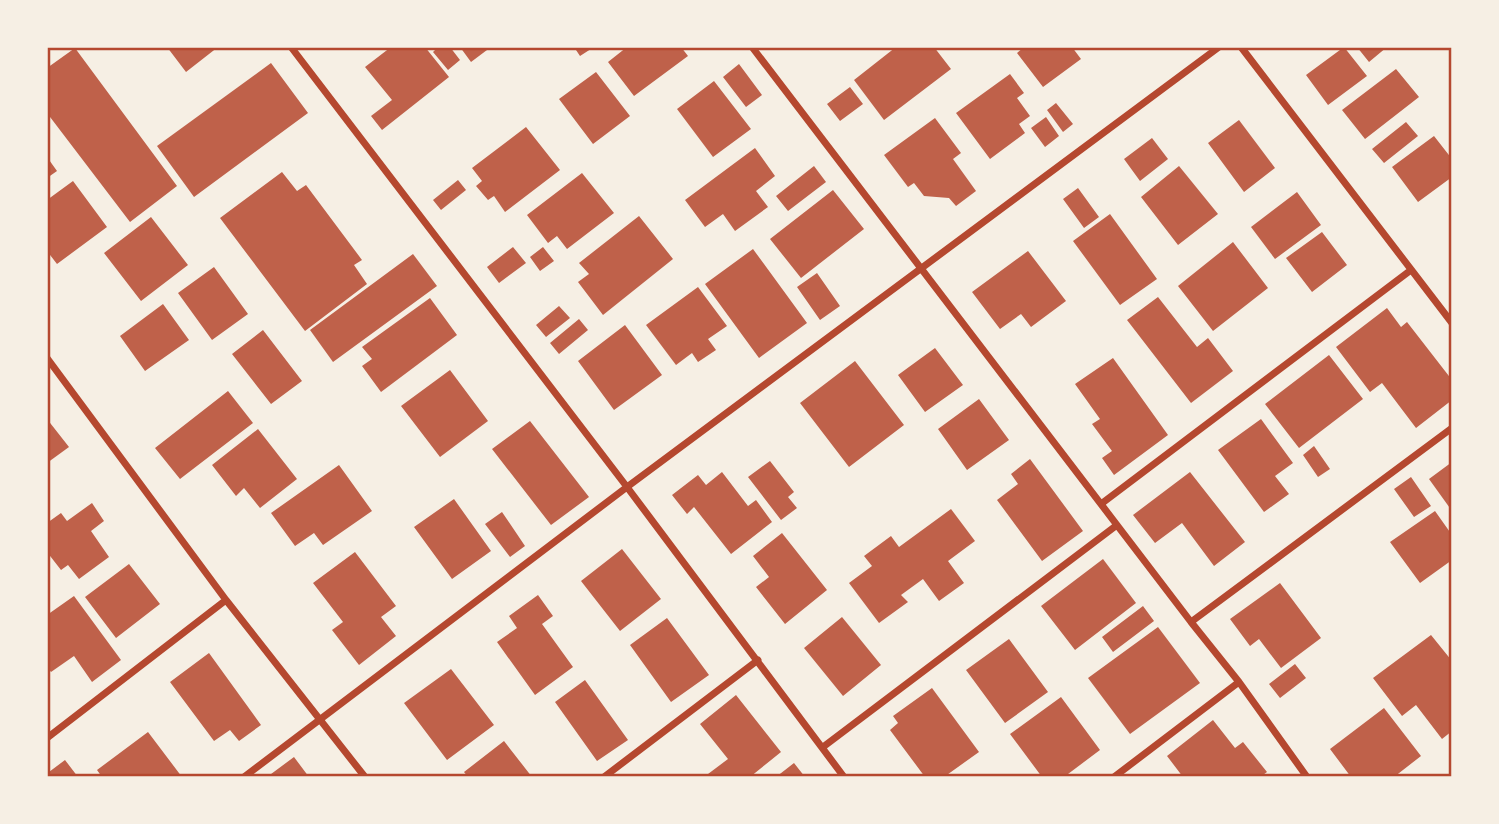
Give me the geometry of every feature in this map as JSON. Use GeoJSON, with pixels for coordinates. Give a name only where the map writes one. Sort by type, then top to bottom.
{"type":"FeatureCollection","features":[{"type":"Feature","properties":{"kind":"street"},"geometry":{"type":"LineString","coordinates":[[291,47],[627,486],[844,777]]}},
{"type":"Feature","properties":{"kind":"street"},"geometry":{"type":"LineString","coordinates":[[752,47],[1239,682],[1307,777]]}},
{"type":"Feature","properties":{"kind":"street"},"geometry":{"type":"LineString","coordinates":[[244,777],[627,486],[1219,47]]}},
{"type":"Feature","properties":{"kind":"street"},"geometry":{"type":"LineString","coordinates":[[1241,47],[1452,323]]}},
{"type":"Feature","properties":{"kind":"street"},"geometry":{"type":"LineString","coordinates":[[1101,504],[1411,270]]}},
{"type":"Feature","properties":{"kind":"street"},"geometry":{"type":"LineString","coordinates":[[48,360],[226,600],[365,777]]}},
{"type":"Feature","properties":{"kind":"street"},"geometry":{"type":"LineString","coordinates":[[1191,622],[1452,428]]}},
{"type":"Feature","properties":{"kind":"street"},"geometry":{"type":"LineString","coordinates":[[823,747],[1116,525]]}},
{"type":"Feature","properties":{"kind":"street"},"geometry":{"type":"LineString","coordinates":[[47,738],[226,600]]}},
{"type":"Feature","properties":{"kind":"street"},"geometry":{"type":"LineString","coordinates":[[604,777],[758,660]]}},
{"type":"Feature","properties":{"kind":"street"},"geometry":{"type":"LineString","coordinates":[[1114,777],[1239,682]]}},
{"type":"Feature","properties":{"kind":"building"},"geometry":{"type":"Polygon","coordinates":[[[167,47],[218,47],[186,72],[167,47]]]}},
{"type":"Feature","properties":{"kind":"building"},"geometry":{"type":"Polygon","coordinates":[[[391,47],[425,47],[449,77],[382,130],[371,116],[392,100],[365,67],[391,47]]]}},
{"type":"Feature","properties":{"kind":"building"},"geometry":{"type":"Polygon","coordinates":[[[438,47],[450,47],[460,60],[448,70],[433,52],[438,47]]]}},
{"type":"Feature","properties":{"kind":"building"},"geometry":{"type":"Polygon","coordinates":[[[460,47],[491,47],[471,62],[460,47]]]}},
{"type":"Feature","properties":{"kind":"building"},"geometry":{"type":"Polygon","coordinates":[[[574,47],[594,47],[580,56],[574,47]]]}},
{"type":"Feature","properties":{"kind":"building"},"geometry":{"type":"Polygon","coordinates":[[[627,47],[681,47],[688,56],[634,96],[608,62],[627,47]]]}},
{"type":"Feature","properties":{"kind":"building"},"geometry":{"type":"Polygon","coordinates":[[[896,47],[934,47],[951,69],[884,120],[854,80],[896,47]]]}},
{"type":"Feature","properties":{"kind":"building"},"geometry":{"type":"Polygon","coordinates":[[[1024,47],[1072,47],[1081,59],[1043,87],[1017,53],[1024,47]]]}},
{"type":"Feature","properties":{"kind":"building"},"geometry":{"type":"Polygon","coordinates":[[[1344,47],[1367,76],[1328,105],[1306,75],[1344,47]]]}},
{"type":"Feature","properties":{"kind":"building"},"geometry":{"type":"Polygon","coordinates":[[[1357,47],[1387,47],[1369,62],[1357,47]]]}},
{"type":"Feature","properties":{"kind":"building"},"geometry":{"type":"Polygon","coordinates":[[[75,48],[177,186],[130,222],[47,113],[47,68],[75,48]]]}},
{"type":"Feature","properties":{"kind":"building"},"geometry":{"type":"Polygon","coordinates":[[[271,63],[308,113],[194,197],[157,146],[271,63]]]}},
{"type":"Feature","properties":{"kind":"building"},"geometry":{"type":"Polygon","coordinates":[[[739,64],[762,95],[746,107],[723,77],[739,64]]]}},
{"type":"Feature","properties":{"kind":"building"},"geometry":{"type":"Polygon","coordinates":[[[1396,69],[1419,97],[1365,139],[1342,110],[1396,69]]]}},
{"type":"Feature","properties":{"kind":"building"},"geometry":{"type":"Polygon","coordinates":[[[596,72],[630,116],[593,144],[559,99],[596,72]]]}},
{"type":"Feature","properties":{"kind":"building"},"geometry":{"type":"Polygon","coordinates":[[[1010,74],[1024,93],[1017,98],[1030,116],[1019,124],[1025,133],[990,159],[956,113],[1010,74]]]}},
{"type":"Feature","properties":{"kind":"building"},"geometry":{"type":"Polygon","coordinates":[[[714,81],[751,129],[713,157],[677,109],[714,81]]]}},
{"type":"Feature","properties":{"kind":"building"},"geometry":{"type":"Polygon","coordinates":[[[850,87],[863,104],[840,121],[827,104],[850,87]]]}},
{"type":"Feature","properties":{"kind":"building"},"geometry":{"type":"Polygon","coordinates":[[[1056,103],[1073,124],[1063,132],[1047,110],[1056,103]]]}},
{"type":"Feature","properties":{"kind":"building"},"geometry":{"type":"Polygon","coordinates":[[[1046,117],[1059,136],[1045,147],[1031,128],[1046,117]]]}},
{"type":"Feature","properties":{"kind":"building"},"geometry":{"type":"Polygon","coordinates":[[[935,118],[961,153],[953,159],[976,191],[956,206],[949,198],[924,196],[914,183],[908,187],[884,155],[935,118]]]}},
{"type":"Feature","properties":{"kind":"building"},"geometry":{"type":"Polygon","coordinates":[[[1239,120],[1275,168],[1244,192],[1208,143],[1239,120]]]}},
{"type":"Feature","properties":{"kind":"building"},"geometry":{"type":"Polygon","coordinates":[[[1406,122],[1418,136],[1384,163],[1372,149],[1406,122]]]}},
{"type":"Feature","properties":{"kind":"building"},"geometry":{"type":"Polygon","coordinates":[[[526,127],[560,170],[505,212],[494,196],[488,200],[476,186],[482,181],[472,168],[526,127]]]}},
{"type":"Feature","properties":{"kind":"building"},"geometry":{"type":"Polygon","coordinates":[[[1434,136],[1452,159],[1452,177],[1418,202],[1392,167],[1434,136]]]}},
{"type":"Feature","properties":{"kind":"building"},"geometry":{"type":"Polygon","coordinates":[[[1152,138],[1168,159],[1140,181],[1124,159],[1152,138]]]}},
{"type":"Feature","properties":{"kind":"building"},"geometry":{"type":"Polygon","coordinates":[[[755,148],[775,176],[756,191],[768,207],[735,231],[723,214],[705,227],[685,200],[755,148]]]}},
{"type":"Feature","properties":{"kind":"building"},"geometry":{"type":"Polygon","coordinates":[[[47,157],[57,171],[47,178],[47,157]]]}},
{"type":"Feature","properties":{"kind":"building"},"geometry":{"type":"Polygon","coordinates":[[[814,166],[826,182],[788,211],[776,196],[814,166]]]}},
{"type":"Feature","properties":{"kind":"building"},"geometry":{"type":"Polygon","coordinates":[[[1179,166],[1218,214],[1178,245],[1141,197],[1179,166]]]}},
{"type":"Feature","properties":{"kind":"building"},"geometry":{"type":"Polygon","coordinates":[[[282,172],[297,191],[306,185],[362,260],[354,265],[367,284],[305,331],[220,218],[282,172]]]}},
{"type":"Feature","properties":{"kind":"building"},"geometry":{"type":"Polygon","coordinates":[[[582,173],[614,213],[567,249],[557,236],[548,243],[527,215],[582,173]]]}},
{"type":"Feature","properties":{"kind":"building"},"geometry":{"type":"Polygon","coordinates":[[[458,180],[466,190],[441,210],[433,200],[458,180]]]}},
{"type":"Feature","properties":{"kind":"building"},"geometry":{"type":"Polygon","coordinates":[[[73,181],[107,227],[57,264],[47,251],[47,200],[73,181]]]}},
{"type":"Feature","properties":{"kind":"building"},"geometry":{"type":"Polygon","coordinates":[[[1078,188],[1099,217],[1084,228],[1063,199],[1078,188]]]}},
{"type":"Feature","properties":{"kind":"building"},"geometry":{"type":"Polygon","coordinates":[[[833,190],[864,229],[801,278],[770,239],[833,190]]]}},
{"type":"Feature","properties":{"kind":"building"},"geometry":{"type":"Polygon","coordinates":[[[1297,192],[1321,225],[1275,259],[1251,227],[1297,192]]]}},
{"type":"Feature","properties":{"kind":"building"},"geometry":{"type":"Polygon","coordinates":[[[1110,214],[1157,279],[1120,305],[1073,241],[1110,214]]]}},
{"type":"Feature","properties":{"kind":"building"},"geometry":{"type":"Polygon","coordinates":[[[639,216],[673,259],[603,315],[578,282],[589,274],[579,263],[639,216]]]}},
{"type":"Feature","properties":{"kind":"building"},"geometry":{"type":"Polygon","coordinates":[[[151,217],[188,265],[141,301],[104,253],[151,217]]]}},
{"type":"Feature","properties":{"kind":"building"},"geometry":{"type":"Polygon","coordinates":[[[1322,232],[1347,265],[1312,292],[1286,258],[1322,232]]]}},
{"type":"Feature","properties":{"kind":"building"},"geometry":{"type":"Polygon","coordinates":[[[1233,242],[1268,288],[1213,331],[1178,286],[1233,242]]]}},
{"type":"Feature","properties":{"kind":"building"},"geometry":{"type":"Polygon","coordinates":[[[513,247],[526,263],[499,283],[487,267],[513,247]]]}},
{"type":"Feature","properties":{"kind":"building"},"geometry":{"type":"Polygon","coordinates":[[[543,247],[554,261],[540,271],[530,257],[543,247]]]}},
{"type":"Feature","properties":{"kind":"building"},"geometry":{"type":"Polygon","coordinates":[[[753,249],[807,323],[759,358],[705,284],[753,249]]]}},
{"type":"Feature","properties":{"kind":"building"},"geometry":{"type":"Polygon","coordinates":[[[1028,251],[1066,301],[1031,327],[1021,314],[1000,329],[972,292],[1028,251]]]}},
{"type":"Feature","properties":{"kind":"building"},"geometry":{"type":"Polygon","coordinates":[[[413,254],[437,286],[333,362],[310,330],[413,254]]]}},
{"type":"Feature","properties":{"kind":"building"},"geometry":{"type":"Polygon","coordinates":[[[214,267],[248,314],[212,340],[178,293],[214,267]]]}},
{"type":"Feature","properties":{"kind":"building"},"geometry":{"type":"Polygon","coordinates":[[[817,273],[840,306],[820,320],[797,287],[817,273]]]}},
{"type":"Feature","properties":{"kind":"building"},"geometry":{"type":"Polygon","coordinates":[[[698,287],[727,326],[708,339],[716,350],[698,362],[692,353],[676,365],[646,325],[698,287]]]}},
{"type":"Feature","properties":{"kind":"building"},"geometry":{"type":"Polygon","coordinates":[[[1158,297],[1197,347],[1208,338],[1233,371],[1191,403],[1127,320],[1158,297]]]}},
{"type":"Feature","properties":{"kind":"building"},"geometry":{"type":"Polygon","coordinates":[[[430,298],[457,335],[381,392],[362,366],[372,359],[362,347],[430,298]]]}},
{"type":"Feature","properties":{"kind":"building"},"geometry":{"type":"Polygon","coordinates":[[[163,304],[189,340],[145,371],[120,336],[163,304]]]}},
{"type":"Feature","properties":{"kind":"building"},"geometry":{"type":"Polygon","coordinates":[[[559,306],[570,318],[546,337],[536,325],[559,306]]]}},
{"type":"Feature","properties":{"kind":"building"},"geometry":{"type":"Polygon","coordinates":[[[1387,308],[1401,327],[1407,322],[1452,380],[1452,400],[1416,428],[1382,383],[1370,392],[1336,347],[1387,308]]]}},
{"type":"Feature","properties":{"kind":"building"},"geometry":{"type":"Polygon","coordinates":[[[579,319],[588,330],[559,354],[550,343],[579,319]]]}},
{"type":"Feature","properties":{"kind":"building"},"geometry":{"type":"Polygon","coordinates":[[[625,325],[662,375],[614,410],[578,361],[625,325]]]}},
{"type":"Feature","properties":{"kind":"building"},"geometry":{"type":"Polygon","coordinates":[[[263,330],[302,381],[271,404],[232,354],[263,330]]]}},
{"type":"Feature","properties":{"kind":"building"},"geometry":{"type":"Polygon","coordinates":[[[935,348],[963,385],[925,412],[898,375],[935,348]]]}},
{"type":"Feature","properties":{"kind":"building"},"geometry":{"type":"Polygon","coordinates":[[[1329,355],[1363,399],[1299,448],[1265,404],[1329,355]]]}},
{"type":"Feature","properties":{"kind":"building"},"geometry":{"type":"Polygon","coordinates":[[[1113,358],[1168,435],[1114,475],[1102,458],[1112,451],[1092,424],[1100,419],[1075,384],[1113,358]]]}},
{"type":"Feature","properties":{"kind":"building"},"geometry":{"type":"Polygon","coordinates":[[[855,361],[904,425],[849,467],[800,403],[855,361]]]}},
{"type":"Feature","properties":{"kind":"building"},"geometry":{"type":"Polygon","coordinates":[[[450,370],[488,421],[440,457],[401,406],[450,370]]]}},
{"type":"Feature","properties":{"kind":"building"},"geometry":{"type":"Polygon","coordinates":[[[228,391],[253,423],[180,479],[155,448],[228,391]]]}},
{"type":"Feature","properties":{"kind":"building"},"geometry":{"type":"Polygon","coordinates":[[[979,399],[1009,440],[967,470],[938,429],[979,399]]]}},
{"type":"Feature","properties":{"kind":"building"},"geometry":{"type":"Polygon","coordinates":[[[47,419],[69,447],[47,463],[47,419]]]}},
{"type":"Feature","properties":{"kind":"building"},"geometry":{"type":"Polygon","coordinates":[[[1261,419],[1293,463],[1275,476],[1289,494],[1264,512],[1218,450],[1261,419]]]}},
{"type":"Feature","properties":{"kind":"building"},"geometry":{"type":"Polygon","coordinates":[[[530,421],[589,497],[551,525],[492,449],[530,421]]]}},
{"type":"Feature","properties":{"kind":"building"},"geometry":{"type":"Polygon","coordinates":[[[258,429],[297,479],[260,508],[244,488],[236,496],[212,465],[258,429]]]}},
{"type":"Feature","properties":{"kind":"building"},"geometry":{"type":"Polygon","coordinates":[[[1314,446],[1330,469],[1318,477],[1303,455],[1314,446]]]}},
{"type":"Feature","properties":{"kind":"building"},"geometry":{"type":"Polygon","coordinates":[[[1030,459],[1083,531],[1042,561],[997,500],[1018,484],[1011,474],[1030,459]]]}},
{"type":"Feature","properties":{"kind":"building"},"geometry":{"type":"Polygon","coordinates":[[[770,461],[794,492],[788,497],[797,508],[781,520],[748,477],[770,461]]]}},
{"type":"Feature","properties":{"kind":"building"},"geometry":{"type":"Polygon","coordinates":[[[1452,462],[1452,511],[1429,479],[1452,462]]]}},
{"type":"Feature","properties":{"kind":"building"},"geometry":{"type":"Polygon","coordinates":[[[339,465],[372,511],[323,545],[314,533],[295,546],[271,513],[339,465]]]}},
{"type":"Feature","properties":{"kind":"building"},"geometry":{"type":"Polygon","coordinates":[[[722,472],[748,506],[756,500],[772,522],[731,554],[694,507],[687,514],[672,495],[698,475],[706,485],[722,472]]]}},
{"type":"Feature","properties":{"kind":"building"},"geometry":{"type":"Polygon","coordinates":[[[1190,472],[1245,542],[1214,566],[1182,523],[1155,543],[1133,515],[1190,472]]]}},
{"type":"Feature","properties":{"kind":"building"},"geometry":{"type":"Polygon","coordinates":[[[1411,477],[1431,506],[1414,517],[1394,489],[1411,477]]]}},
{"type":"Feature","properties":{"kind":"building"},"geometry":{"type":"Polygon","coordinates":[[[454,499],[491,551],[452,579],[414,527],[454,499]]]}},
{"type":"Feature","properties":{"kind":"building"},"geometry":{"type":"Polygon","coordinates":[[[92,503],[104,521],[91,531],[109,557],[79,579],[68,565],[61,570],[47,552],[47,523],[61,513],[67,521],[92,503]]]}},
{"type":"Feature","properties":{"kind":"building"},"geometry":{"type":"Polygon","coordinates":[[[951,509],[975,541],[948,561],[964,583],[939,601],[923,579],[901,595],[908,602],[879,623],[849,583],[872,566],[864,556],[891,536],[899,547],[951,509]]]}},
{"type":"Feature","properties":{"kind":"building"},"geometry":{"type":"Polygon","coordinates":[[[1435,511],[1452,535],[1452,560],[1420,583],[1390,542],[1435,511]]]}},
{"type":"Feature","properties":{"kind":"building"},"geometry":{"type":"Polygon","coordinates":[[[502,512],[525,546],[510,557],[485,524],[502,512]]]}},
{"type":"Feature","properties":{"kind":"building"},"geometry":{"type":"Polygon","coordinates":[[[782,533],[827,590],[785,624],[756,587],[769,577],[753,556],[782,533]]]}},
{"type":"Feature","properties":{"kind":"building"},"geometry":{"type":"Polygon","coordinates":[[[622,549],[661,599],[620,631],[581,581],[622,549]]]}},
{"type":"Feature","properties":{"kind":"building"},"geometry":{"type":"Polygon","coordinates":[[[355,552],[396,606],[381,617],[396,636],[359,665],[332,630],[343,622],[313,583],[355,552]]]}},
{"type":"Feature","properties":{"kind":"building"},"geometry":{"type":"Polygon","coordinates":[[[1103,559],[1136,603],[1075,650],[1041,606],[1103,559]]]}},
{"type":"Feature","properties":{"kind":"building"},"geometry":{"type":"Polygon","coordinates":[[[129,564],[160,604],[116,638],[85,597],[129,564]]]}},
{"type":"Feature","properties":{"kind":"building"},"geometry":{"type":"Polygon","coordinates":[[[1280,583],[1321,638],[1281,668],[1259,639],[1250,646],[1230,619],[1280,583]]]}},
{"type":"Feature","properties":{"kind":"building"},"geometry":{"type":"Polygon","coordinates":[[[538,595],[553,616],[542,624],[573,667],[535,695],[497,642],[517,628],[509,616],[538,595]]]}},
{"type":"Feature","properties":{"kind":"building"},"geometry":{"type":"Polygon","coordinates":[[[74,596],[121,660],[92,682],[74,656],[51,672],[47,667],[47,615],[74,596]]]}},
{"type":"Feature","properties":{"kind":"building"},"geometry":{"type":"Polygon","coordinates":[[[1143,606],[1154,621],[1113,652],[1102,637],[1143,606]]]}},
{"type":"Feature","properties":{"kind":"building"},"geometry":{"type":"Polygon","coordinates":[[[842,617],[881,665],[843,696],[804,648],[842,617]]]}},
{"type":"Feature","properties":{"kind":"building"},"geometry":{"type":"Polygon","coordinates":[[[667,618],[709,675],[671,702],[630,645],[667,618]]]}},
{"type":"Feature","properties":{"kind":"building"},"geometry":{"type":"Polygon","coordinates":[[[1158,627],[1200,683],[1130,734],[1088,678],[1158,627]]]}},
{"type":"Feature","properties":{"kind":"building"},"geometry":{"type":"Polygon","coordinates":[[[1431,635],[1452,661],[1452,731],[1442,739],[1416,705],[1402,716],[1373,678],[1431,635]]]}},
{"type":"Feature","properties":{"kind":"building"},"geometry":{"type":"Polygon","coordinates":[[[1009,639],[1048,692],[1005,723],[966,670],[1009,639]]]}},
{"type":"Feature","properties":{"kind":"building"},"geometry":{"type":"Polygon","coordinates":[[[209,653],[261,725],[239,741],[230,730],[214,741],[170,682],[209,653]]]}},
{"type":"Feature","properties":{"kind":"building"},"geometry":{"type":"Polygon","coordinates":[[[1295,664],[1306,678],[1280,698],[1269,684],[1295,664]]]}},
{"type":"Feature","properties":{"kind":"building"},"geometry":{"type":"Polygon","coordinates":[[[451,669],[494,725],[447,760],[404,703],[451,669]]]}},
{"type":"Feature","properties":{"kind":"building"},"geometry":{"type":"Polygon","coordinates":[[[585,680],[628,740],[597,761],[555,702],[585,680]]]}},
{"type":"Feature","properties":{"kind":"building"},"geometry":{"type":"Polygon","coordinates":[[[932,688],[979,752],[944,777],[925,777],[890,730],[898,723],[893,716],[932,688]]]}},
{"type":"Feature","properties":{"kind":"building"},"geometry":{"type":"Polygon","coordinates":[[[736,695],[781,752],[750,777],[710,777],[708,774],[728,759],[700,724],[736,695]]]}},
{"type":"Feature","properties":{"kind":"building"},"geometry":{"type":"Polygon","coordinates":[[[1061,697],[1100,750],[1064,777],[1042,777],[1010,734],[1061,697]]]}},
{"type":"Feature","properties":{"kind":"building"},"geometry":{"type":"Polygon","coordinates":[[[1384,708],[1421,756],[1394,777],[1351,777],[1330,749],[1384,708]]]}},
{"type":"Feature","properties":{"kind":"building"},"geometry":{"type":"Polygon","coordinates":[[[1213,720],[1235,748],[1243,742],[1267,772],[1260,777],[1183,777],[1167,756],[1213,720]]]}},
{"type":"Feature","properties":{"kind":"building"},"geometry":{"type":"Polygon","coordinates":[[[148,732],[182,777],[102,777],[97,770],[148,732]]]}},
{"type":"Feature","properties":{"kind":"building"},"geometry":{"type":"Polygon","coordinates":[[[504,741],[532,777],[468,777],[464,772],[504,741]]]}},
{"type":"Feature","properties":{"kind":"building"},"geometry":{"type":"Polygon","coordinates":[[[294,757],[309,777],[267,777],[294,757]]]}},
{"type":"Feature","properties":{"kind":"building"},"geometry":{"type":"Polygon","coordinates":[[[65,760],[78,777],[52,777],[49,772],[65,760]]]}},
{"type":"Feature","properties":{"kind":"building"},"geometry":{"type":"Polygon","coordinates":[[[794,763],[805,777],[776,777],[794,763]]]}}]}
